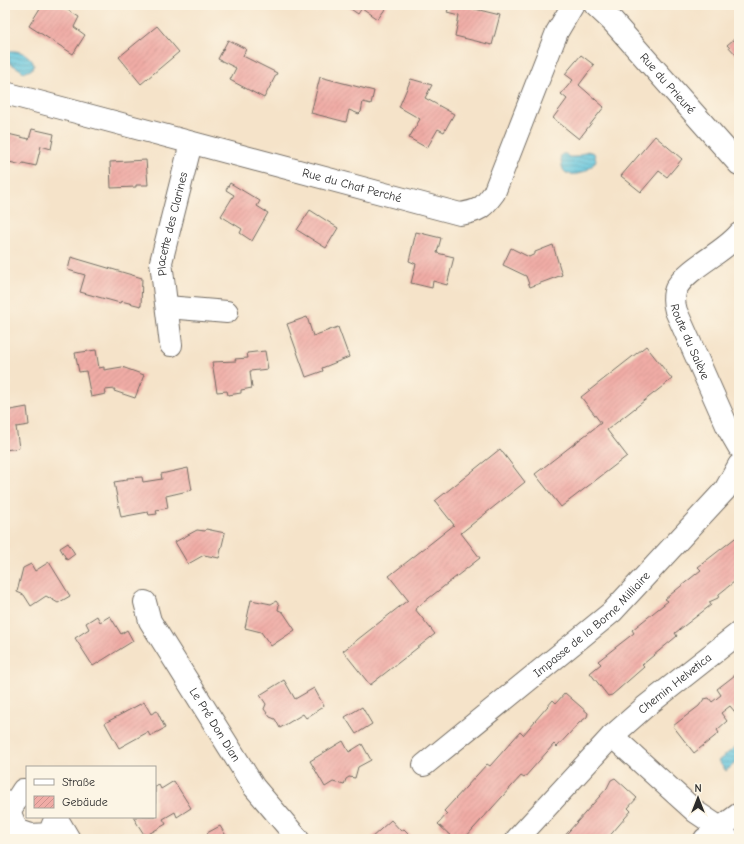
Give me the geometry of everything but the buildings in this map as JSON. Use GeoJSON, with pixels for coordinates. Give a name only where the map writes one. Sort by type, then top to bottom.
{"type":"FeatureCollection","features":[{"type":"Feature","properties":{"kind":"street","name":"Rue du Chat Perché"},"geometry":{"type":"LineString","coordinates":[[5,93],[444,211],[460,214],[475,212],[484,206],[494,193],[557,32],[573,5]]}},
{"type":"Feature","properties":{"kind":"street","name":"Rue du Prieuré"},"geometry":{"type":"LineString","coordinates":[[595,5],[614,22],[739,164]]}},
{"type":"Feature","properties":{"kind":"street","name":"Placette des Clarines"},"geometry":{"type":"LineString","coordinates":[[171,345],[161,262],[191,143]]}},
{"type":"Feature","properties":{"kind":"street","name":"Route du Salève"},"geometry":{"type":"LineString","coordinates":[[739,234],[687,276],[677,287],[674,301],[676,311],[728,428],[739,447]]}},
{"type":"Feature","properties":{"kind":"street"},"geometry":{"type":"LineString","coordinates":[[167,307],[226,312]]}},
{"type":"Feature","properties":{"kind":"street","name":"Impasse de la Borne Milliaire"},"geometry":{"type":"LineString","coordinates":[[424,765],[612,612],[725,490],[739,465]]}},
{"type":"Feature","properties":{"kind":"street","name":"Le Pré Don Dian"},"geometry":{"type":"LineString","coordinates":[[145,602],[150,621],[254,787],[298,839]]}},
{"type":"Feature","properties":{"kind":"street","name":"Chemin Helvetica"},"geometry":{"type":"LineString","coordinates":[[517,839],[612,736],[645,707],[739,632]]}},
{"type":"Feature","properties":{"kind":"street"},"geometry":{"type":"LineString","coordinates":[[612,736],[696,812],[718,835],[739,814]]}},
{"type":"Feature","properties":{"kind":"street"},"geometry":{"type":"LineString","coordinates":[[26,790],[23,790],[7,805],[18,830],[31,835],[49,834],[56,818]]}},
{"type":"Feature","properties":{"kind":"street"},"geometry":{"type":"LineString","coordinates":[[57,818],[69,839]]}},
{"type":"Feature","properties":{"kind":"water"},"geometry":{"type":"Polygon","coordinates":[[[10,51],[18,51],[28,56],[33,61],[34,65],[31,70],[24,72],[10,63],[8,55],[10,51]]]}},
{"type":"Feature","properties":{"kind":"water"},"geometry":{"type":"Polygon","coordinates":[[[587,151],[594,153],[596,160],[591,167],[578,174],[569,174],[565,172],[562,167],[560,157],[562,154],[566,154],[569,157],[576,157],[587,151]]]}},
{"type":"Feature","properties":{"kind":"water"},"geometry":{"type":"Polygon","coordinates":[[[739,744],[739,760],[726,771],[718,761],[739,744]]]}}]}
